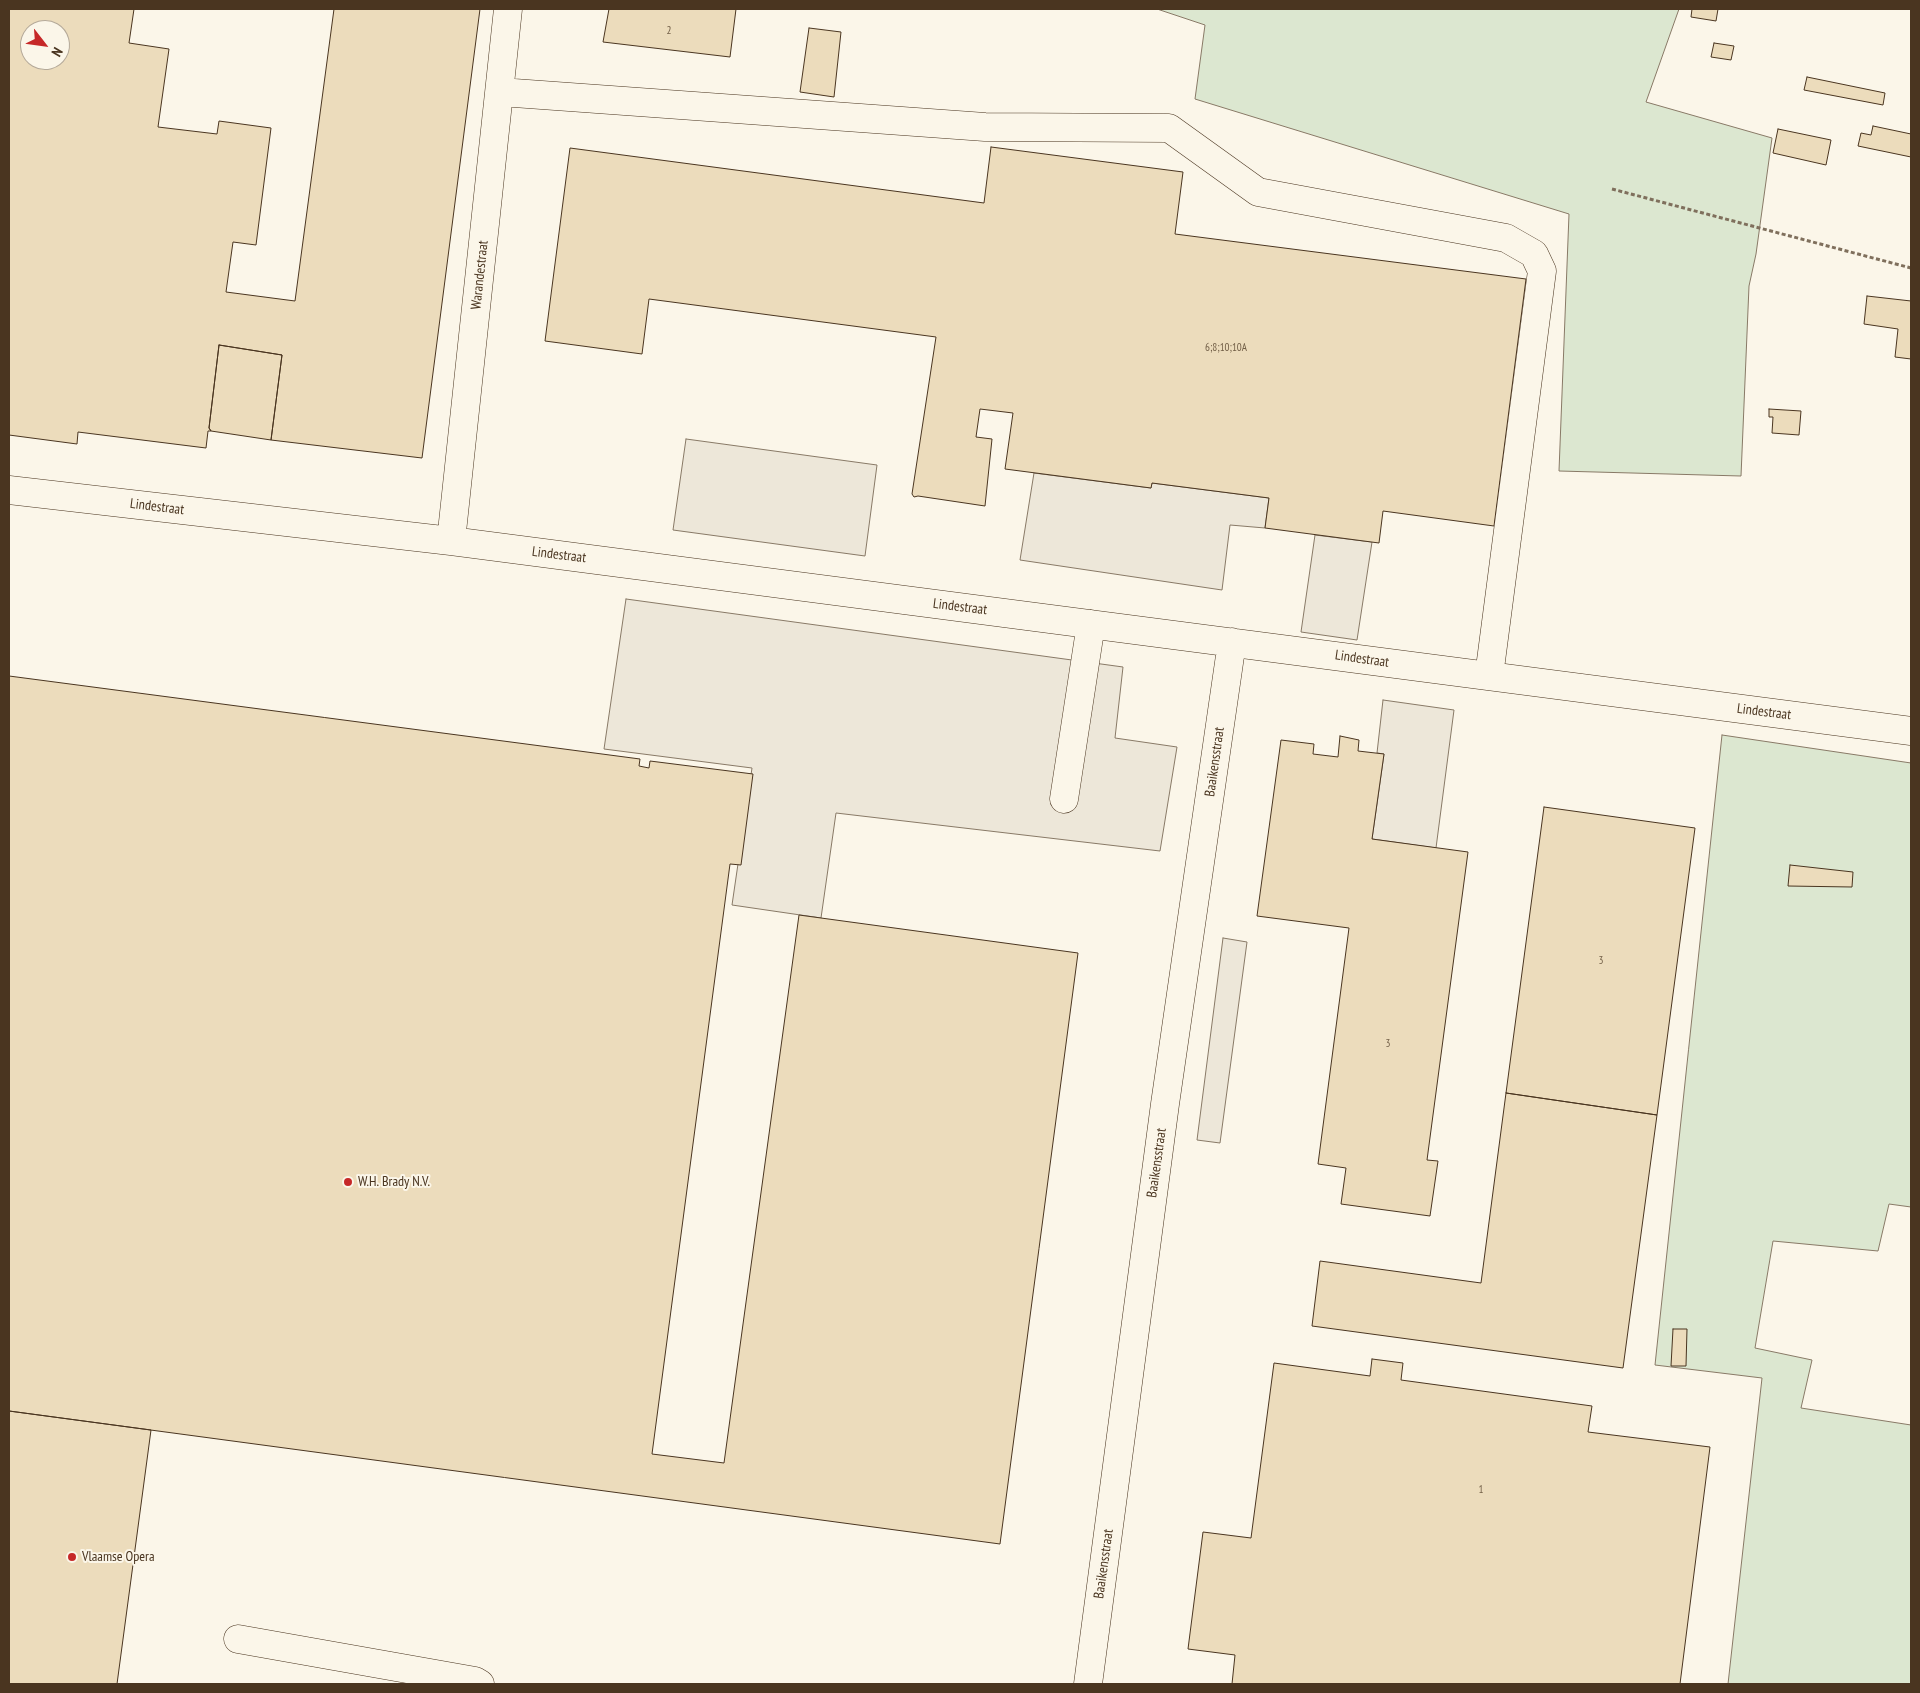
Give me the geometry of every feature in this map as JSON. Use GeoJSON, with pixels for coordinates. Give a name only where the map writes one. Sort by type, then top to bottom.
{"type":"FeatureCollection","features":[{"type":"Feature","properties":{"kind":"street","name":"Warandestraat"},"geometry":{"type":"LineString","coordinates":[[451,541],[508,9]]}},
{"type":"Feature","properties":{"kind":"street"},"geometry":{"type":"LineString","coordinates":[[500,92],[985,127],[1168,128],[1258,192],[1506,238],[1534,254],[1542,271],[1488,676]]}},
{"type":"Feature","properties":{"kind":"street","name":"Lindestraat"},"geometry":{"type":"LineString","coordinates":[[9,490],[451,541],[1911,731]]}},
{"type":"Feature","properties":{"kind":"street"},"geometry":{"type":"LineString","coordinates":[[1064,799],[1091,624]]}},
{"type":"Feature","properties":{"kind":"street","name":"Baaikensstraat"},"geometry":{"type":"LineString","coordinates":[[1088,1684],[1165,1104],[1232,642]]}},
{"type":"Feature","properties":{"kind":"street"},"geometry":{"type":"LineString","coordinates":[[238,1639],[475,1680],[480,1684]]}},
{"type":"Feature","properties":{"kind":"path"},"geometry":{"type":"LineString","coordinates":[[1612,189],[1911,268]]}},
{"type":"Feature","properties":{"kind":"green space"},"geometry":{"type":"Polygon","coordinates":[[[1157,9],[1679,9],[1646,102],[1772,138],[1756,254],[1749,286],[1741,476],[1559,471],[1569,214],[1195,99],[1205,25],[1157,9]]]}},
{"type":"Feature","properties":{"kind":"green space"},"geometry":{"type":"Polygon","coordinates":[[[1722,735],[1911,763],[1911,1207],[1889,1204],[1878,1251],[1773,1241],[1755,1348],[1812,1360],[1801,1408],[1911,1425],[1911,1684],[1728,1684],[1762,1378],[1655,1365],[1722,735]]]}},
{"type":"Feature","properties":{"kind":"shaded area"},"geometry":{"type":"Polygon","coordinates":[[[686,439],[877,465],[865,556],[673,530],[686,439]]]}},
{"type":"Feature","properties":{"kind":"shaded area"},"geometry":{"type":"Polygon","coordinates":[[[1034,473],[1151,488],[1152,483],[1269,498],[1265,528],[1230,525],[1222,590],[1020,560],[1034,473]]]}},
{"type":"Feature","properties":{"kind":"shaded area"},"geometry":{"type":"Polygon","coordinates":[[[1315,535],[1372,542],[1357,640],[1301,632],[1315,535]]]}},
{"type":"Feature","properties":{"kind":"shaded area"},"geometry":{"type":"Polygon","coordinates":[[[626,599],[1123,667],[1115,738],[1177,747],[1160,851],[836,813],[821,918],[732,905],[752,768],[604,749],[626,599]]]}},
{"type":"Feature","properties":{"kind":"shaded area"},"geometry":{"type":"Polygon","coordinates":[[[1383,700],[1454,710],[1436,848],[1372,839],[1384,754],[1377,753],[1383,700]]]}},
{"type":"Feature","properties":{"kind":"shaded area"},"geometry":{"type":"Polygon","coordinates":[[[1223,938],[1247,942],[1220,1143],[1197,1140],[1223,938]]]}},
{"type":"Feature","properties":{"kind":"building"},"geometry":{"type":"Polygon","coordinates":[[[9,9],[134,9],[129,43],[169,49],[158,127],[217,134],[219,121],[271,128],[256,245],[233,242],[226,292],[295,301],[334,9],[480,9],[422,458],[271,440],[282,355],[219,345],[209,428],[211,431],[208,431],[206,448],[78,432],[77,444],[9,435],[9,9]]]}},
{"type":"Feature","properties":{"kind":"building"},"geometry":{"type":"Polygon","coordinates":[[[609,9],[736,9],[730,57],[603,42],[609,9]]]}},
{"type":"Feature","properties":{"kind":"building"},"geometry":{"type":"Polygon","coordinates":[[[1692,9],[1718,9],[1716,21],[1691,17],[1692,9]]]}},
{"type":"Feature","properties":{"kind":"building"},"geometry":{"type":"Polygon","coordinates":[[[809,28],[841,32],[834,97],[800,92],[809,28]]]}},
{"type":"Feature","properties":{"kind":"building"},"geometry":{"type":"Polygon","coordinates":[[[1714,43],[1734,46],[1731,60],[1711,57],[1714,43]]]}},
{"type":"Feature","properties":{"kind":"building"},"geometry":{"type":"Polygon","coordinates":[[[1807,77],[1885,93],[1883,105],[1804,90],[1807,77]]]}},
{"type":"Feature","properties":{"kind":"building"},"geometry":{"type":"Polygon","coordinates":[[[1873,126],[1911,134],[1911,157],[1858,146],[1861,133],[1871,135],[1873,126]]]}},
{"type":"Feature","properties":{"kind":"building"},"geometry":{"type":"Polygon","coordinates":[[[1778,129],[1831,140],[1826,165],[1773,153],[1778,129]]]}},
{"type":"Feature","properties":{"kind":"building"},"geometry":{"type":"Polygon","coordinates":[[[991,147],[1183,172],[1175,234],[1526,279],[1494,526],[1383,511],[1379,543],[1265,528],[1269,498],[1152,483],[1151,488],[1005,469],[1013,413],[980,409],[976,437],[992,439],[985,506],[914,497],[912,494],[936,337],[649,299],[642,354],[545,341],[570,148],[984,203],[991,147]]]}},
{"type":"Feature","properties":{"kind":"building"},"geometry":{"type":"Polygon","coordinates":[[[1867,296],[1911,301],[1911,359],[1895,357],[1898,329],[1864,324],[1867,296]]]}},
{"type":"Feature","properties":{"kind":"building"},"geometry":{"type":"Polygon","coordinates":[[[219,345],[282,355],[271,440],[211,431],[209,428],[219,345]]]}},
{"type":"Feature","properties":{"kind":"building"},"geometry":{"type":"Polygon","coordinates":[[[1769,409],[1801,411],[1799,435],[1772,433],[1773,417],[1769,417],[1769,409]]]}},
{"type":"Feature","properties":{"kind":"building","name":"W.H. Brady N.V."},"geometry":{"type":"Polygon","coordinates":[[[9,676],[640,759],[639,766],[649,768],[650,761],[753,774],[741,865],[730,864],[652,1454],[724,1463],[799,915],[1078,953],[1000,1544],[9,1411],[9,676]]]}},
{"type":"Feature","properties":{"kind":"building"},"geometry":{"type":"Polygon","coordinates":[[[1340,736],[1359,740],[1358,751],[1384,754],[1372,839],[1468,852],[1427,1160],[1438,1161],[1430,1216],[1341,1204],[1346,1168],[1318,1164],[1349,928],[1257,916],[1281,740],[1314,744],[1313,754],[1338,757],[1340,736]]]}},
{"type":"Feature","properties":{"kind":"building"},"geometry":{"type":"Polygon","coordinates":[[[1544,807],[1695,828],[1657,1115],[1506,1093],[1544,807]]]}},
{"type":"Feature","properties":{"kind":"building"},"geometry":{"type":"Polygon","coordinates":[[[1790,865],[1853,872],[1852,887],[1788,886],[1790,865]]]}},
{"type":"Feature","properties":{"kind":"building"},"geometry":{"type":"Polygon","coordinates":[[[1506,1093],[1657,1115],[1623,1368],[1312,1326],[1320,1261],[1481,1283],[1506,1093]]]}},
{"type":"Feature","properties":{"kind":"building"},"geometry":{"type":"Polygon","coordinates":[[[1673,1329],[1687,1329],[1686,1366],[1671,1366],[1673,1329]]]}},
{"type":"Feature","properties":{"kind":"building"},"geometry":{"type":"Polygon","coordinates":[[[1372,1359],[1403,1363],[1401,1380],[1592,1406],[1588,1432],[1710,1447],[1680,1684],[1232,1684],[1235,1655],[1188,1649],[1203,1532],[1251,1538],[1274,1363],[1370,1376],[1372,1359]]]}},
{"type":"Feature","properties":{"kind":"building","name":"Vlaamse Opera"},"geometry":{"type":"Polygon","coordinates":[[[9,1411],[151,1430],[117,1684],[9,1684],[9,1411]]]}},
{"type":"Feature","properties":{"kind":"place","name":"W.H. Brady N.V."},"geometry":{"type":"Point","coordinates":[348,1182]}},
{"type":"Feature","properties":{"kind":"place","name":"Vlaamse Opera"},"geometry":{"type":"Point","coordinates":[72,1557]}}]}
